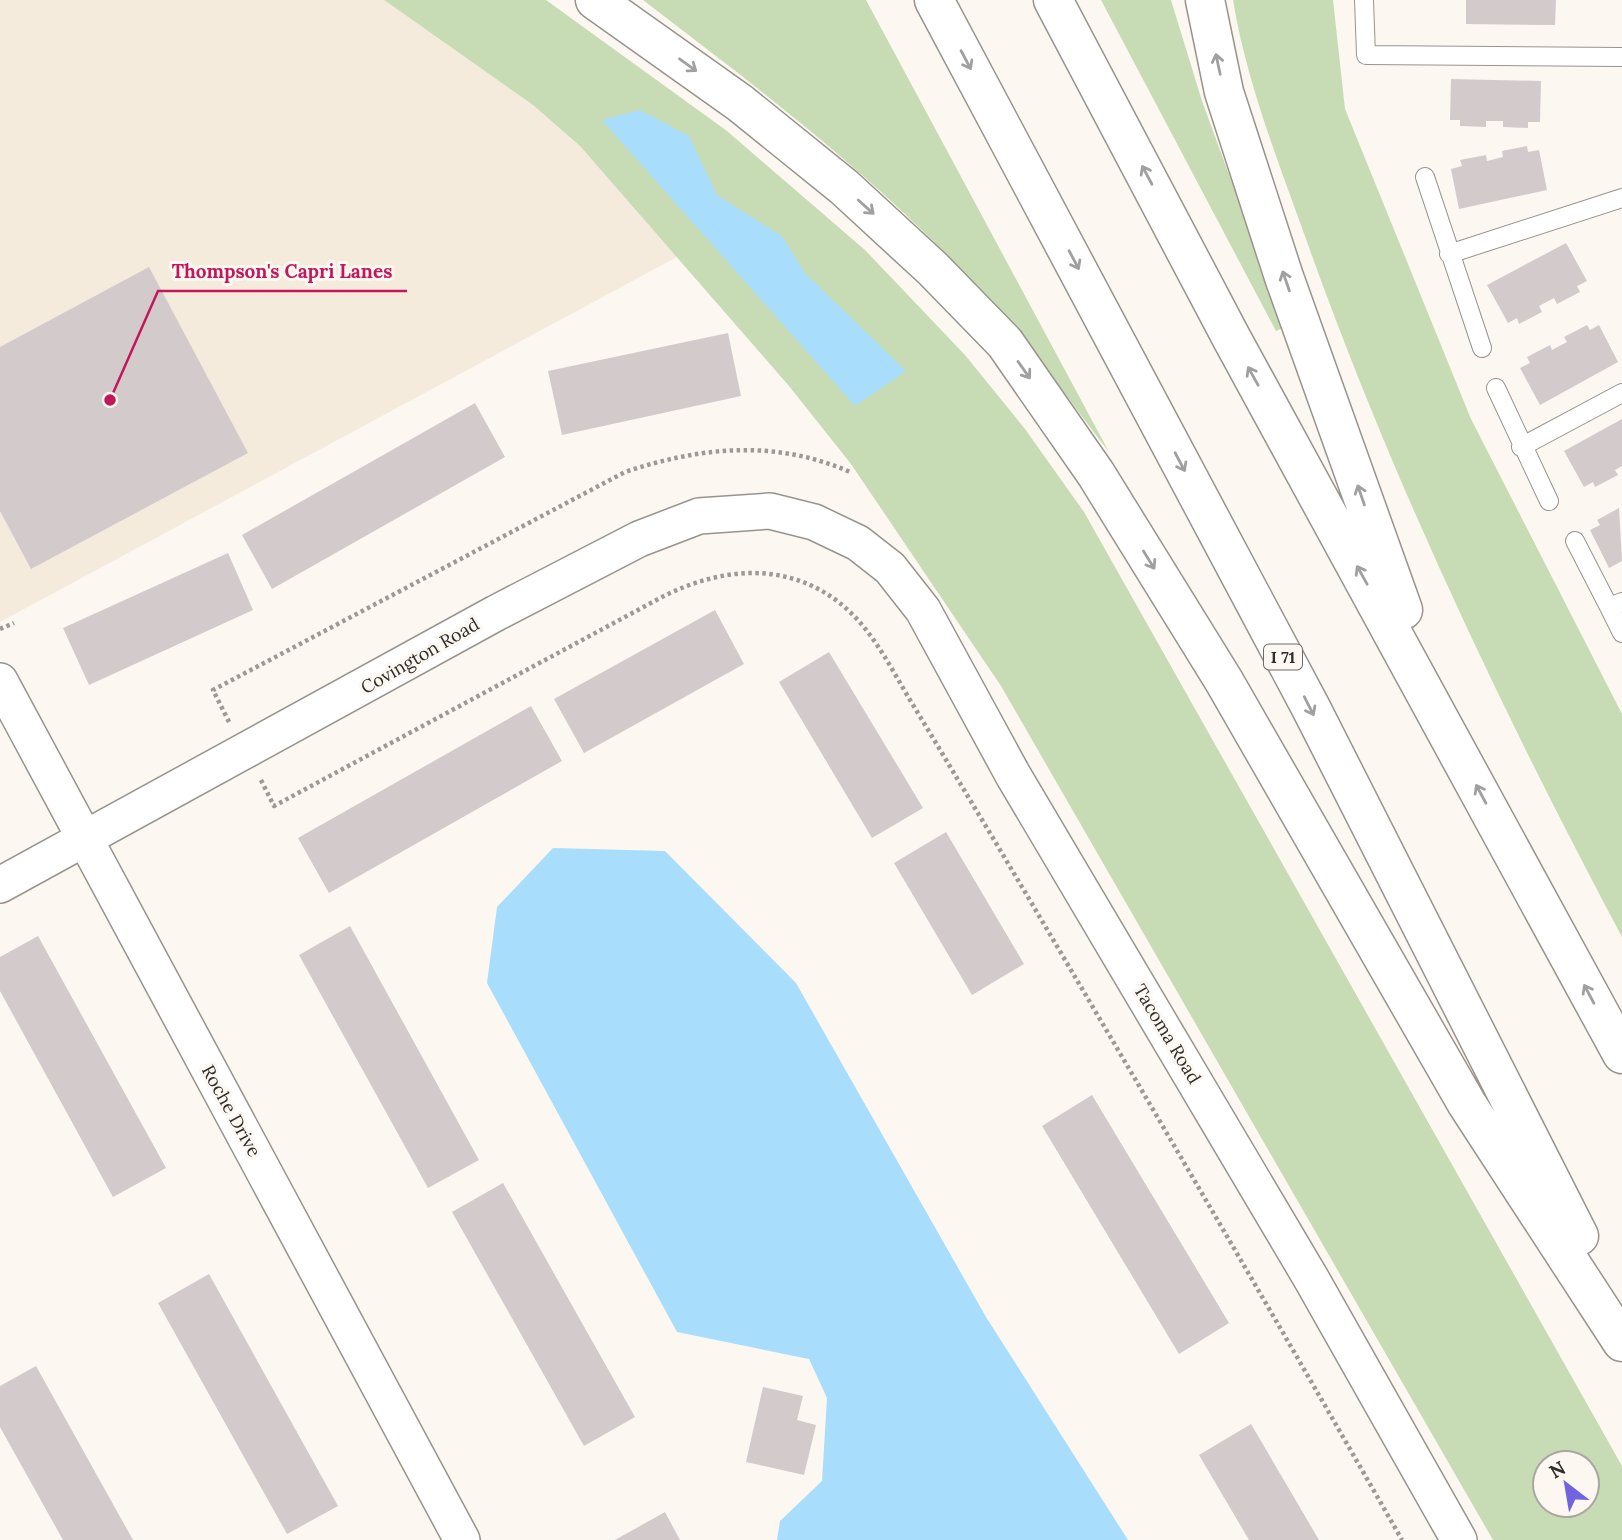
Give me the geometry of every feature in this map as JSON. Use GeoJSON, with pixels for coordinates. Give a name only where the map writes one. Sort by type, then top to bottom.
{"type":"FeatureCollection","features":[{"type":"Feature","properties":{"kind":"highway"},"geometry":{"type":"LineString","coordinates":[[595,0],[740,103],[844,187],[933,269],[1005,343],[1096,474],[1224,681],[1467,1104],[1622,1342]]}},
{"type":"Feature","properties":{"kind":"highway","name":"I 71"},"geometry":{"type":"LineString","coordinates":[[934,0],[1311,708],[1622,1318]]}},
{"type":"Feature","properties":{"kind":"highway"},"geometry":{"type":"LineString","coordinates":[[1053,0],[1233,339],[1622,1054]]}},
{"type":"Feature","properties":{"kind":"highway"},"geometry":{"type":"LineString","coordinates":[[1205,0],[1224,92],[1284,277],[1370,521],[1453,743]]}},
{"type":"Feature","properties":{"kind":"street","name":"Covington Road"},"geometry":{"type":"LineString","coordinates":[[0,885],[496,613],[639,539],[699,516],[770,512],[814,522],[858,543]]}},
{"type":"Feature","properties":{"kind":"street","name":"Tacoma Road"},"geometry":{"type":"LineString","coordinates":[[858,543],[890,568],[923,610],[1013,775],[1305,1268],[1459,1540]]}},
{"type":"Feature","properties":{"kind":"street","name":"Roche Drive"},"geometry":{"type":"LineString","coordinates":[[0,681],[462,1540]]}},
{"type":"Feature","properties":{"kind":"lane"},"geometry":{"type":"LineString","coordinates":[[1364,0],[1366,55],[1622,57]]}},
{"type":"Feature","properties":{"kind":"lane"},"geometry":{"type":"LineString","coordinates":[[1425,177],[1482,348]]}},
{"type":"Feature","properties":{"kind":"lane"},"geometry":{"type":"LineString","coordinates":[[1449,254],[1622,198]]}},
{"type":"Feature","properties":{"kind":"lane"},"geometry":{"type":"LineString","coordinates":[[1496,388],[1521,447],[1549,501]]}},
{"type":"Feature","properties":{"kind":"lane"},"geometry":{"type":"LineString","coordinates":[[1521,447],[1622,393]]}},
{"type":"Feature","properties":{"kind":"lane"},"geometry":{"type":"LineString","coordinates":[[1575,541],[1616,604],[1622,633]]}},
{"type":"Feature","properties":{"kind":"path"},"geometry":{"type":"LineString","coordinates":[[232,728],[213,690],[625,472],[682,455],[736,449],[797,454],[850,472]]}},
{"type":"Feature","properties":{"kind":"path"},"geometry":{"type":"LineString","coordinates":[[260,777],[274,806],[650,603],[703,579],[728,573],[783,575],[804,582],[832,598],[871,634],[1212,1206],[1402,1540]]}},
{"type":"Feature","properties":{"kind":"path"},"geometry":{"type":"LineString","coordinates":[[0,629],[14,623]]}},
{"type":"Feature","properties":{"kind":"shaded area"},"geometry":{"type":"Polygon","coordinates":[[[0,0],[384,0],[533,105],[580,146],[677,257],[0,622],[0,0]]]}},
{"type":"Feature","properties":{"kind":"green space"},"geometry":{"type":"Polygon","coordinates":[[[384,0],[546,0],[727,131],[865,250],[965,355],[1025,429],[1084,512],[1622,1466],[1622,1540],[1493,1540],[1001,686],[851,464],[789,386],[580,146],[533,105],[384,0]]]}},
{"type":"Feature","properties":{"kind":"green space"},"geometry":{"type":"Polygon","coordinates":[[[643,0],[866,0],[1109,452],[1008,322],[925,233],[881,191],[787,112],[643,0]]]}},
{"type":"Feature","properties":{"kind":"green space"},"geometry":{"type":"Polygon","coordinates":[[[1101,0],[1171,0],[1202,101],[1285,327],[1276,331],[1101,0]]]}},
{"type":"Feature","properties":{"kind":"green space"},"geometry":{"type":"Polygon","coordinates":[[[1233,0],[1333,0],[1345,109],[1471,419],[1622,714],[1622,937],[1494,685],[1379,428],[1266,128],[1247,64],[1233,0]]]}},
{"type":"Feature","properties":{"kind":"water"},"geometry":{"type":"Polygon","coordinates":[[[640,110],[689,136],[717,195],[782,236],[804,272],[906,371],[855,406],[602,120],[640,110]]]}},
{"type":"Feature","properties":{"kind":"water"},"geometry":{"type":"Polygon","coordinates":[[[553,848],[665,851],[796,983],[986,1317],[1128,1540],[777,1540],[780,1521],[822,1481],[827,1398],[809,1359],[677,1332],[487,983],[497,907],[553,848]]]}},
{"type":"Feature","properties":{"kind":"building"},"geometry":{"type":"Polygon","coordinates":[[[1466,0],[1556,0],[1555,25],[1466,24],[1466,0]]]}},
{"type":"Feature","properties":{"kind":"building"},"geometry":{"type":"Polygon","coordinates":[[[1451,79],[1541,81],[1540,122],[1528,122],[1528,128],[1503,127],[1503,121],[1486,121],[1486,127],[1460,126],[1460,120],[1450,120],[1451,79]]]}},
{"type":"Feature","properties":{"kind":"building"},"geometry":{"type":"Polygon","coordinates":[[[1527,146],[1528,152],[1539,150],[1547,190],[1459,209],[1451,169],[1462,166],[1460,160],[1486,155],[1487,161],[1503,157],[1502,151],[1527,146]]]}},
{"type":"Feature","properties":{"kind":"building"},"geometry":{"type":"Polygon","coordinates":[[[1566,243],[1587,281],[1577,286],[1580,292],[1557,304],[1554,298],[1539,306],[1542,312],[1519,324],[1517,318],[1508,323],[1487,285],[1566,243]]]}},
{"type":"Feature","properties":{"kind":"building"},"geometry":{"type":"Polygon","coordinates":[[[149,267],[248,453],[31,569],[0,511],[0,347],[149,267]]]}},
{"type":"Feature","properties":{"kind":"building"},"geometry":{"type":"Polygon","coordinates":[[[1587,325],[1590,330],[1599,325],[1618,362],[1540,405],[1520,368],[1530,363],[1527,357],[1550,345],[1552,350],[1567,342],[1564,337],[1587,325]]]}},
{"type":"Feature","properties":{"kind":"building"},"geometry":{"type":"Polygon","coordinates":[[[728,333],[741,396],[562,435],[548,371],[728,333]]]}},
{"type":"Feature","properties":{"kind":"building"},"geometry":{"type":"Polygon","coordinates":[[[475,403],[505,457],[272,589],[242,535],[475,403]]]}},
{"type":"Feature","properties":{"kind":"building"},"geometry":{"type":"Polygon","coordinates":[[[1622,419],[1622,466],[1615,470],[1618,475],[1595,487],[1593,482],[1584,487],[1564,451],[1622,419]]]}},
{"type":"Feature","properties":{"kind":"building"},"geometry":{"type":"Polygon","coordinates":[[[1619,508],[1622,561],[1609,568],[1590,530],[1600,525],[1597,520],[1619,508]]]}},
{"type":"Feature","properties":{"kind":"building"},"geometry":{"type":"Polygon","coordinates":[[[228,553],[253,610],[89,685],[63,628],[228,553]]]}},
{"type":"Feature","properties":{"kind":"building"},"geometry":{"type":"Polygon","coordinates":[[[715,610],[744,664],[584,753],[554,699],[715,610]]]}},
{"type":"Feature","properties":{"kind":"building"},"geometry":{"type":"Polygon","coordinates":[[[829,652],[923,808],[872,838],[779,682],[829,652]]]}},
{"type":"Feature","properties":{"kind":"building"},"geometry":{"type":"Polygon","coordinates":[[[531,706],[562,761],[329,893],[298,838],[531,706]]]}},
{"type":"Feature","properties":{"kind":"building"},"geometry":{"type":"Polygon","coordinates":[[[946,832],[1024,964],[972,995],[894,863],[946,832]]]}},
{"type":"Feature","properties":{"kind":"building"},"geometry":{"type":"Polygon","coordinates":[[[350,926],[479,1160],[428,1188],[299,955],[350,926]]]}},
{"type":"Feature","properties":{"kind":"building"},"geometry":{"type":"Polygon","coordinates":[[[38,936],[166,1168],[113,1197],[0,991],[0,957],[38,936]]]}},
{"type":"Feature","properties":{"kind":"building"},"geometry":{"type":"Polygon","coordinates":[[[1092,1095],[1229,1323],[1179,1354],[1042,1126],[1092,1095]]]}},
{"type":"Feature","properties":{"kind":"building"},"geometry":{"type":"Polygon","coordinates":[[[503,1183],[635,1417],[584,1446],[452,1212],[503,1183]]]}},
{"type":"Feature","properties":{"kind":"building"},"geometry":{"type":"Polygon","coordinates":[[[209,1274],[338,1506],[287,1534],[158,1303],[209,1274]]]}},
{"type":"Feature","properties":{"kind":"building"},"geometry":{"type":"Polygon","coordinates":[[[36,1366],[133,1540],[63,1540],[0,1427],[0,1386],[36,1366]]]}},
{"type":"Feature","properties":{"kind":"building"},"geometry":{"type":"Polygon","coordinates":[[[763,1387],[803,1396],[797,1420],[816,1425],[804,1475],[746,1462],[763,1387]]]}},
{"type":"Feature","properties":{"kind":"building"},"geometry":{"type":"Polygon","coordinates":[[[1251,1424],[1319,1540],[1249,1540],[1199,1455],[1251,1424]]]}},
{"type":"Feature","properties":{"kind":"building"},"geometry":{"type":"Polygon","coordinates":[[[665,1512],[680,1540],[615,1540],[665,1512]]]}},
{"type":"Feature","properties":{"kind":"place","name":"Thompson's Capri Lanes"},"geometry":{"type":"Point","coordinates":[110,400]}}]}
